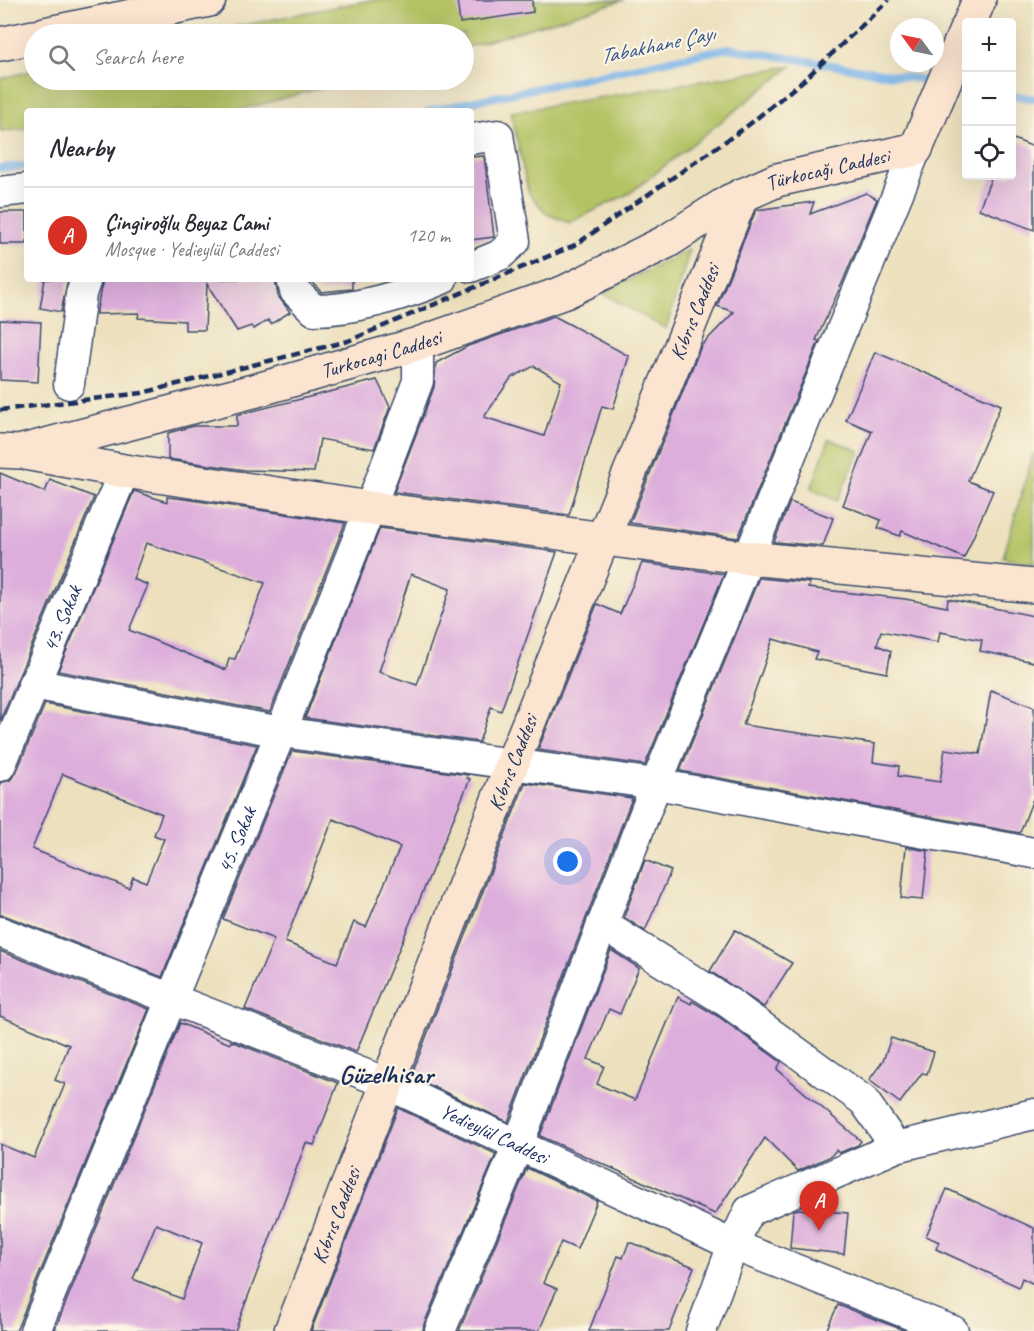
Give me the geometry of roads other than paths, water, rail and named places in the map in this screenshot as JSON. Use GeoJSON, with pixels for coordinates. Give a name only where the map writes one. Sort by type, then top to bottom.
{"type":"FeatureCollection","features":[{"type":"Feature","properties":{"kind":"main road"},"geometry":{"type":"LineString","coordinates":[[91,24],[196,1]]}},
{"type":"Feature","properties":{"kind":"main road"},"geometry":{"type":"LineString","coordinates":[[916,149],[973,14]]}},
{"type":"Feature","properties":{"kind":"main road"},"geometry":{"type":"LineString","coordinates":[[0,44],[24,39]]}},
{"type":"Feature","properties":{"kind":"main road","name":"Türkocağı Caddesi"},"geometry":{"type":"LineString","coordinates":[[736,198],[777,180],[916,149]]}},
{"type":"Feature","properties":{"kind":"main road","name":"Turkocagi Caddesi"},"geometry":{"type":"LineString","coordinates":[[10,452],[257,390],[418,344],[565,292],[666,242],[736,198]]}},
{"type":"Feature","properties":{"kind":"main road","name":"Kıbrıs Caddesi"},"geometry":{"type":"LineString","coordinates":[[291,1331],[381,1081],[505,763],[736,198]]}},
{"type":"Feature","properties":{"kind":"main road"},"geometry":{"type":"LineString","coordinates":[[10,452],[370,508],[749,558],[1034,586]]}},
{"type":"Feature","properties":{"kind":"main road","name":"Kıbrıs Caddesi"},"geometry":{"type":"LineString","coordinates":[[273,1331],[381,1081]]}},
{"type":"Feature","properties":{"kind":"street"},"geometry":{"type":"LineString","coordinates":[[474,139],[498,135],[515,241],[500,255],[474,266]]}},
{"type":"Feature","properties":{"kind":"street"},"geometry":{"type":"LineString","coordinates":[[440,1331],[518,1145],[656,784],[916,149]]}},
{"type":"Feature","properties":{"kind":"street"},"geometry":{"type":"LineString","coordinates":[[0,192],[24,189]]}},
{"type":"Feature","properties":{"kind":"street"},"geometry":{"type":"LineString","coordinates":[[69,384],[81,294],[85,282]]}},
{"type":"Feature","properties":{"kind":"street"},"geometry":{"type":"LineString","coordinates":[[293,282],[295,291],[314,310],[334,310],[414,290],[434,282]]}},
{"type":"Feature","properties":{"kind":"street","name":"45. Sokak"},"geometry":{"type":"LineString","coordinates":[[35,1331],[281,732],[370,508],[418,381],[418,344]]}},
{"type":"Feature","properties":{"kind":"street","name":"43. Sokak"},"geometry":{"type":"LineString","coordinates":[[0,766],[124,471]]}},
{"type":"Feature","properties":{"kind":"street"},"geometry":{"type":"LineString","coordinates":[[33,684],[281,732],[656,784],[1031,845]]}},
{"type":"Feature","properties":{"kind":"street"},"geometry":{"type":"LineString","coordinates":[[602,924],[729,1003],[864,1101],[896,1147]]}},
{"type":"Feature","properties":{"kind":"street","name":"Yedieylül Caddesi"},"geometry":{"type":"LineString","coordinates":[[0,932],[381,1081],[891,1319],[953,1331]]}},
{"type":"Feature","properties":{"kind":"street"},"geometry":{"type":"LineString","coordinates":[[701,1331],[733,1245],[749,1211],[896,1147],[1034,1114]]}},
{"type":"Feature","properties":{"kind":"waterway","name":"Tabakhane Çayı"},"geometry":{"type":"LineString","coordinates":[[442,108],[728,48],[936,82]]}},
{"type":"Feature","properties":{"kind":"waterway","name":"Tabakhane Çayı"},"geometry":{"type":"LineString","coordinates":[[951,85],[962,86]]}},
{"type":"Feature","properties":{"kind":"waterway","name":"Tabakhane Çayı"},"geometry":{"type":"LineString","coordinates":[[1016,96],[1034,99]]}},
{"type":"Feature","properties":{"kind":"waterway","name":"Tabakhane Çayı"},"geometry":{"type":"LineString","coordinates":[[0,168],[24,166]]}},
{"type":"Feature","properties":{"kind":"railway"},"geometry":{"type":"LineString","coordinates":[[0,410],[142,393],[348,341],[575,245],[746,127],[805,79],[889,0]]}},
{"type":"Feature","properties":{"kind":"place","name":"Çingiroğlu Beyaz Cami"},"geometry":{"type":"Point","coordinates":[819,1231]}},
{"type":"Feature","properties":{"kind":"district","name":"Güzelhisar"},"geometry":{"type":"Point","coordinates":[386,1074]}}]}
